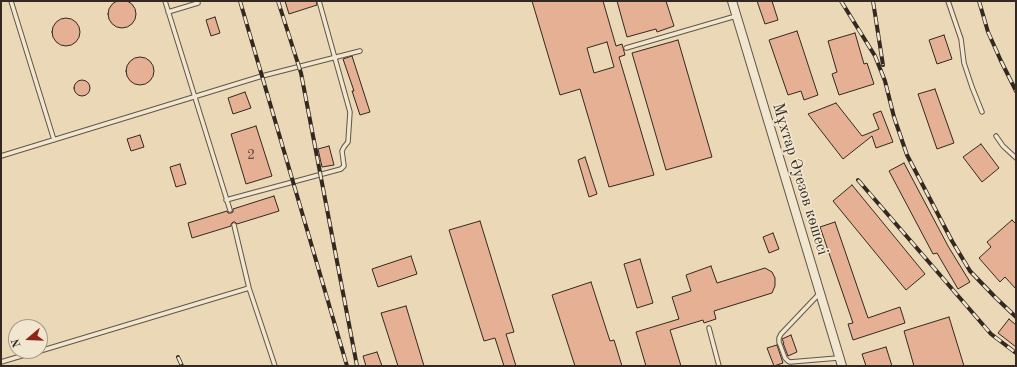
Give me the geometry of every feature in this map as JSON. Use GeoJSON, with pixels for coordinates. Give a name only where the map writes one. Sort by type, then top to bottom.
{"type":"FeatureCollection","features":[{"type":"Feature","properties":{"kind":"street","name":"Мұхтар Әуезов көшесі"},"geometry":{"type":"LineString","coordinates":[[732,1],[840,362]]}},
{"type":"Feature","properties":{"kind":"lane"},"geometry":{"type":"LineString","coordinates":[[11,1],[54,140]]}},
{"type":"Feature","properties":{"kind":"lane"},"geometry":{"type":"LineString","coordinates":[[165,1],[230,210]]}},
{"type":"Feature","properties":{"kind":"lane"},"geometry":{"type":"LineString","coordinates":[[168,12],[198,3],[197,1]]}},
{"type":"Feature","properties":{"kind":"lane"},"geometry":{"type":"LineString","coordinates":[[226,200],[341,169],[344,166],[342,151],[348,142],[350,112],[319,1]]}},
{"type":"Feature","properties":{"kind":"lane"},"geometry":{"type":"LineString","coordinates":[[948,1],[960,39],[964,63],[982,112]]}},
{"type":"Feature","properties":{"kind":"lane"},"geometry":{"type":"LineString","coordinates":[[626,48],[736,16]]}},
{"type":"Feature","properties":{"kind":"lane"},"geometry":{"type":"LineString","coordinates":[[1,156],[262,76],[360,51]]}},
{"type":"Feature","properties":{"kind":"lane"},"geometry":{"type":"LineString","coordinates":[[996,136],[1003,146],[1016,158]]}},
{"type":"Feature","properties":{"kind":"lane"},"geometry":{"type":"LineString","coordinates":[[234,225],[249,288],[275,366]]}},
{"type":"Feature","properties":{"kind":"lane"},"geometry":{"type":"LineString","coordinates":[[48,348],[249,288]]}},
{"type":"Feature","properties":{"kind":"lane"},"geometry":{"type":"LineString","coordinates":[[820,294],[781,334],[779,342],[788,362],[840,362]]}},
{"type":"Feature","properties":{"kind":"lane"},"geometry":{"type":"LineString","coordinates":[[709,328],[720,366]]}},
{"type":"Feature","properties":{"kind":"lane"},"geometry":{"type":"LineString","coordinates":[[1,362],[11,359]]}},
{"type":"Feature","properties":{"kind":"building"},"geometry":{"type":"Polygon","coordinates":[[[122,0],[132,4],[136,14],[132,24],[122,28],[112,24],[108,14],[112,4],[122,0]]]}},
{"type":"Feature","properties":{"kind":"building"},"geometry":{"type":"Polygon","coordinates":[[[285,1],[316,1],[317,5],[289,14],[285,1]]]}},
{"type":"Feature","properties":{"kind":"building"},"geometry":{"type":"Polygon","coordinates":[[[532,1],[603,1],[616,46],[622,44],[625,55],[619,57],[654,175],[609,187],[580,89],[560,95],[532,1]],[[607,42],[587,48],[594,73],[614,67],[607,42]]]}},
{"type":"Feature","properties":{"kind":"building"},"geometry":{"type":"Polygon","coordinates":[[[617,1],[666,1],[674,26],[657,32],[656,29],[627,37],[617,1]]]}},
{"type":"Feature","properties":{"kind":"building"},"geometry":{"type":"Polygon","coordinates":[[[757,1],[772,1],[778,20],[765,24],[757,1]]]}},
{"type":"Feature","properties":{"kind":"building"},"geometry":{"type":"Polygon","coordinates":[[[215,17],[220,33],[211,36],[206,20],[215,17]]]}},
{"type":"Feature","properties":{"kind":"building"},"geometry":{"type":"Polygon","coordinates":[[[66,18],[76,22],[80,32],[76,42],[66,46],[56,42],[52,32],[56,22],[66,18]]]}},
{"type":"Feature","properties":{"kind":"building"},"geometry":{"type":"Polygon","coordinates":[[[797,31],[818,95],[804,100],[801,91],[788,95],[769,40],[797,31]]]}},
{"type":"Feature","properties":{"kind":"building"},"geometry":{"type":"Polygon","coordinates":[[[855,33],[864,64],[867,63],[874,84],[839,95],[832,74],[837,72],[828,41],[855,33]]]}},
{"type":"Feature","properties":{"kind":"building"},"geometry":{"type":"Polygon","coordinates":[[[944,35],[952,59],[937,64],[929,40],[944,35]]]}},
{"type":"Feature","properties":{"kind":"building"},"geometry":{"type":"Polygon","coordinates":[[[678,40],[712,157],[666,170],[632,53],[678,40]]]}},
{"type":"Feature","properties":{"kind":"building"},"geometry":{"type":"Polygon","coordinates":[[[352,56],[370,112],[360,115],[352,91],[354,91],[343,59],[352,56]]]}},
{"type":"Feature","properties":{"kind":"building"},"geometry":{"type":"Polygon","coordinates":[[[140,57],[150,61],[154,71],[150,81],[140,85],[130,81],[126,71],[130,61],[140,57]]]}},
{"type":"Feature","properties":{"kind":"building"},"geometry":{"type":"Polygon","coordinates":[[[82,80],[88,82],[90,88],[88,94],[82,96],[76,94],[74,88],[76,82],[82,80]]]}},
{"type":"Feature","properties":{"kind":"building"},"geometry":{"type":"Polygon","coordinates":[[[935,89],[954,143],[937,149],[918,94],[935,89]]]}},
{"type":"Feature","properties":{"kind":"building"},"geometry":{"type":"Polygon","coordinates":[[[245,92],[251,108],[233,114],[228,98],[245,92]]]}},
{"type":"Feature","properties":{"kind":"building"},"geometry":{"type":"Polygon","coordinates":[[[836,103],[862,136],[879,129],[873,114],[881,111],[893,142],[876,148],[872,136],[843,159],[808,114],[836,103]]]}},
{"type":"Feature","properties":{"kind":"building"},"geometry":{"type":"Polygon","coordinates":[[[256,126],[272,176],[246,184],[231,134],[256,126]]]}},
{"type":"Feature","properties":{"kind":"building"},"geometry":{"type":"Polygon","coordinates":[[[140,135],[144,147],[131,151],[127,139],[140,135]]]}},
{"type":"Feature","properties":{"kind":"building"},"geometry":{"type":"Polygon","coordinates":[[[981,144],[999,168],[982,182],[963,157],[981,144]]]}},
{"type":"Feature","properties":{"kind":"building"},"geometry":{"type":"Polygon","coordinates":[[[329,146],[334,165],[322,167],[318,149],[329,146]]]}},
{"type":"Feature","properties":{"kind":"building"},"geometry":{"type":"Polygon","coordinates":[[[585,157],[597,194],[589,197],[578,160],[585,157]]]}},
{"type":"Feature","properties":{"kind":"building"},"geometry":{"type":"Polygon","coordinates":[[[904,163],[948,246],[970,282],[958,289],[937,253],[933,254],[889,171],[904,163]]]}},
{"type":"Feature","properties":{"kind":"building"},"geometry":{"type":"Polygon","coordinates":[[[180,164],[186,184],[176,187],[170,167],[180,164]]]}},
{"type":"Feature","properties":{"kind":"building"},"geometry":{"type":"Polygon","coordinates":[[[852,185],[925,274],[906,290],[833,201],[852,185]]]}},
{"type":"Feature","properties":{"kind":"building"},"geometry":{"type":"Polygon","coordinates":[[[274,196],[279,211],[237,224],[233,222],[231,226],[192,238],[188,223],[227,211],[228,213],[231,213],[233,212],[233,209],[274,196]]]}},
{"type":"Feature","properties":{"kind":"building"},"geometry":{"type":"Polygon","coordinates":[[[1012,220],[1016,224],[1016,289],[1005,277],[1000,282],[979,258],[991,247],[987,242],[1012,220]]]}},
{"type":"Feature","properties":{"kind":"building"},"geometry":{"type":"Polygon","coordinates":[[[480,221],[514,332],[506,334],[516,366],[504,366],[495,338],[484,341],[449,230],[480,221]]]}},
{"type":"Feature","properties":{"kind":"building"},"geometry":{"type":"Polygon","coordinates":[[[835,222],[868,318],[900,307],[905,323],[853,340],[848,324],[853,323],[820,227],[835,222]]]}},
{"type":"Feature","properties":{"kind":"building"},"geometry":{"type":"Polygon","coordinates":[[[773,233],[779,249],[769,253],[763,237],[773,233]]]}},
{"type":"Feature","properties":{"kind":"building"},"geometry":{"type":"Polygon","coordinates":[[[411,256],[417,274],[378,287],[372,269],[411,256]]]}},
{"type":"Feature","properties":{"kind":"building"},"geometry":{"type":"Polygon","coordinates":[[[640,259],[653,303],[637,308],[624,264],[640,259]]]}},
{"type":"Feature","properties":{"kind":"building"},"geometry":{"type":"Polygon","coordinates":[[[711,266],[717,283],[765,268],[772,272],[775,278],[775,286],[772,293],[714,311],[716,319],[704,323],[703,320],[670,330],[681,366],[646,366],[636,332],[679,319],[672,297],[691,291],[686,275],[711,266]]]}},
{"type":"Feature","properties":{"kind":"building"},"geometry":{"type":"Polygon","coordinates":[[[591,282],[610,341],[614,340],[622,366],[575,366],[552,295],[591,282]]]}},
{"type":"Feature","properties":{"kind":"building"},"geometry":{"type":"Polygon","coordinates":[[[406,306],[424,366],[398,366],[381,313],[406,306]]]}},
{"type":"Feature","properties":{"kind":"building"},"geometry":{"type":"Polygon","coordinates":[[[949,317],[964,366],[914,366],[904,331],[949,317]]]}},
{"type":"Feature","properties":{"kind":"building"},"geometry":{"type":"Polygon","coordinates":[[[1009,319],[1016,325],[1016,347],[998,333],[1009,319]]]}},
{"type":"Feature","properties":{"kind":"building"},"geometry":{"type":"Polygon","coordinates":[[[791,335],[797,352],[788,356],[782,339],[791,335]]]}},
{"type":"Feature","properties":{"kind":"building"},"geometry":{"type":"Polygon","coordinates":[[[777,345],[783,363],[774,366],[767,348],[777,345]]]}},
{"type":"Feature","properties":{"kind":"building"},"geometry":{"type":"Polygon","coordinates":[[[886,347],[892,366],[866,366],[862,354],[886,347]]]}},
{"type":"Feature","properties":{"kind":"building"},"geometry":{"type":"Polygon","coordinates":[[[377,352],[382,366],[366,366],[363,356],[377,352]]]}},
{"type":"Feature","properties":{"kind":"railway"},"geometry":{"type":"LineString","coordinates":[[240,1],[347,366]]}},
{"type":"Feature","properties":{"kind":"railway"},"geometry":{"type":"LineString","coordinates":[[278,1],[301,73],[357,366]]}},
{"type":"Feature","properties":{"kind":"railway"},"geometry":{"type":"LineString","coordinates":[[841,1],[875,56],[885,81],[894,117],[907,155],[952,241],[970,271],[1016,317]]}},
{"type":"Feature","properties":{"kind":"railway"},"geometry":{"type":"LineString","coordinates":[[873,1],[883,65]]}},
{"type":"Feature","properties":{"kind":"railway"},"geometry":{"type":"LineString","coordinates":[[979,1],[988,32],[1016,91]]}},
{"type":"Feature","properties":{"kind":"railway"},"geometry":{"type":"LineString","coordinates":[[858,180],[991,334],[1016,353]]}},
{"type":"Feature","properties":{"kind":"railway"},"geometry":{"type":"LineString","coordinates":[[178,357],[182,366]]}}]}
